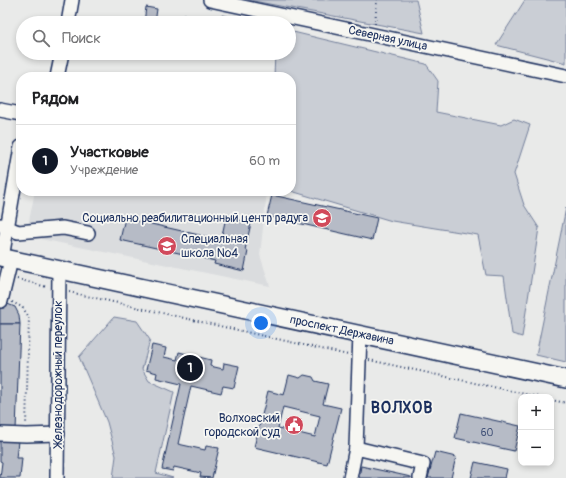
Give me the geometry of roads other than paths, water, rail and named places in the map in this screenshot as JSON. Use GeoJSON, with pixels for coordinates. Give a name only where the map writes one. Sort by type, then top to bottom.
{"type":"FeatureCollection","features":[{"type":"Feature","properties":{"kind":"main road","name":"проспект Державина"},"geometry":{"type":"LineString","coordinates":[[4,258],[566,379]]}},
{"type":"Feature","properties":{"kind":"street"},"geometry":{"type":"LineString","coordinates":[[69,16],[72,0]]}},
{"type":"Feature","properties":{"kind":"street","name":"Северная улица"},"geometry":{"type":"LineString","coordinates":[[210,0],[285,16]]}},
{"type":"Feature","properties":{"kind":"street","name":"Северная улица"},"geometry":{"type":"LineString","coordinates":[[296,18],[566,76]]}},
{"type":"Feature","properties":{"kind":"street"},"geometry":{"type":"LineString","coordinates":[[58,72],[61,60]]}},
{"type":"Feature","properties":{"kind":"street"},"geometry":{"type":"LineString","coordinates":[[0,110],[16,113]]}},
{"type":"Feature","properties":{"kind":"street"},"geometry":{"type":"LineString","coordinates":[[1,299],[7,276],[4,258],[4,227],[16,171]]}},
{"type":"Feature","properties":{"kind":"street"},"geometry":{"type":"LineString","coordinates":[[4,227],[18,232],[63,228],[88,233]]}},
{"type":"Feature","properties":{"kind":"street","name":"Железнодорожный переулок"},"geometry":{"type":"LineString","coordinates":[[57,478],[59,270]]}},
{"type":"Feature","properties":{"kind":"street"},"geometry":{"type":"LineString","coordinates":[[350,478],[356,448],[360,334]]}},
{"type":"Feature","properties":{"kind":"street"},"geometry":{"type":"LineString","coordinates":[[0,434],[58,434]]}},
{"type":"Feature","properties":{"kind":"street"},"geometry":{"type":"LineString","coordinates":[[356,448],[423,464],[420,478]]}},
{"type":"Feature","properties":{"kind":"place","name":"Социально реабилитационный центр радуга"},"geometry":{"type":"Point","coordinates":[322,218]}},
{"type":"Feature","properties":{"kind":"place","name":"Специальная школа №4"},"geometry":{"type":"Point","coordinates":[167,246]}},
{"type":"Feature","properties":{"kind":"place","name":"Участковые"},"geometry":{"type":"Point","coordinates":[190,368]}},
{"type":"Feature","properties":{"kind":"place","name":"Волховский городской суд"},"geometry":{"type":"Point","coordinates":[294,425]}},
{"type":"Feature","properties":{"kind":"district","name":"ВОЛХОВ"},"geometry":{"type":"Point","coordinates":[402,407]}}]}
